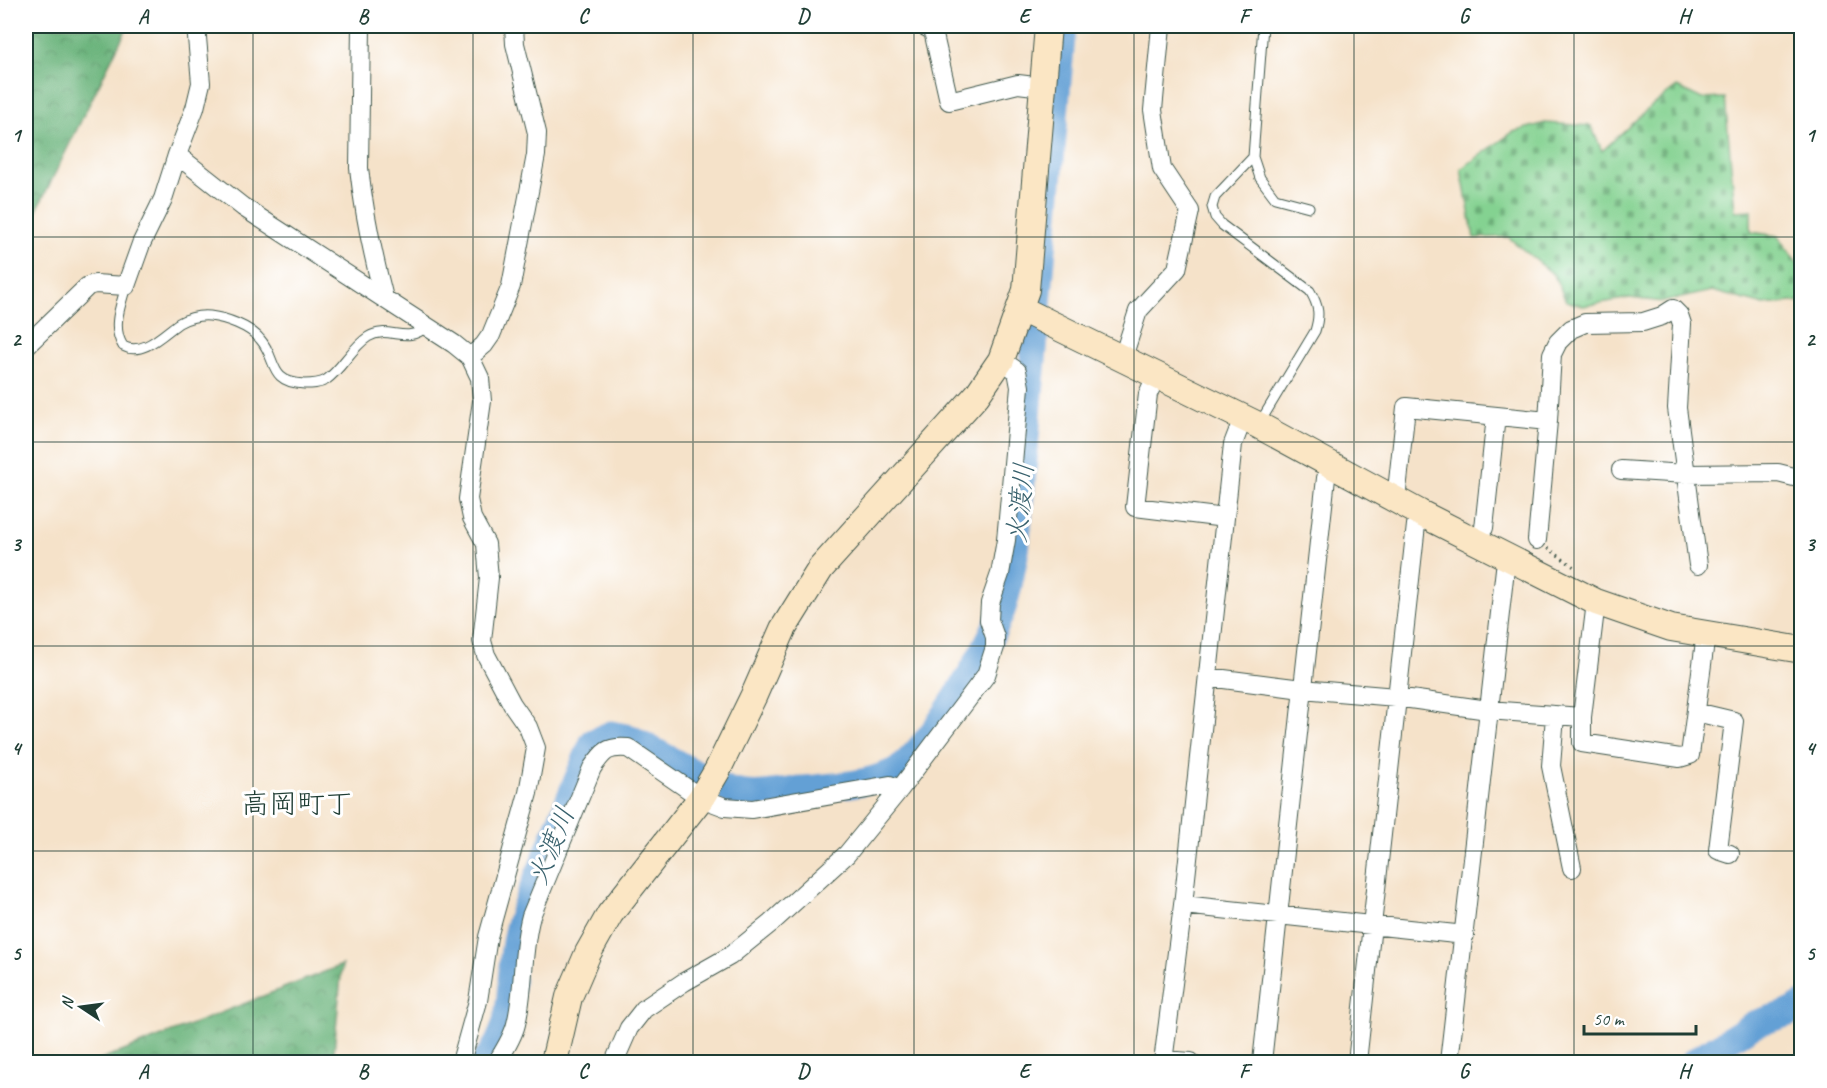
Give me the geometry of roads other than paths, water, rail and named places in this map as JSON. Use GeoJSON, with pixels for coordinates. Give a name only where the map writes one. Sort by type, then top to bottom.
{"type":"FeatureCollection","features":[{"type":"Feature","properties":{"kind":"street"},"geometry":{"type":"LineString","coordinates":[[26,346],[88,286],[95,284],[126,286],[141,244],[164,199],[177,155],[195,108],[201,82],[196,26]]}},
{"type":"Feature","properties":{"kind":"street"},"geometry":{"type":"LineString","coordinates":[[361,26],[359,168],[374,258],[384,298]]}},
{"type":"Feature","properties":{"kind":"street"},"geometry":{"type":"LineString","coordinates":[[470,357],[484,345],[491,335],[511,286],[536,154],[537,133],[515,44],[513,26]]}},
{"type":"Feature","properties":{"kind":"street"},"geometry":{"type":"LineString","coordinates":[[924,26],[933,31],[949,101],[1018,84],[1043,87]]}},
{"type":"Feature","properties":{"kind":"street"},"geometry":{"type":"LineString","coordinates":[[554,1062],[568,997],[588,952],[610,914],[701,798],[717,771],[783,629],[821,568],[977,395],[1032,313],[1028,279],[1048,26]]}},
{"type":"Feature","properties":{"kind":"street"},"geometry":{"type":"LineString","coordinates":[[1123,357],[1138,311],[1177,269],[1190,211],[1162,169],[1153,110],[1161,26]]}},
{"type":"Feature","properties":{"kind":"street"},"geometry":{"type":"LineString","coordinates":[[177,155],[243,207],[427,326],[470,357],[480,378],[482,401],[468,499],[472,518],[486,544],[489,578],[482,641],[486,655],[512,704],[528,727],[536,748],[528,793],[488,937],[478,1001],[461,1062]]}},
{"type":"Feature","properties":{"kind":"street"},"geometry":{"type":"LineString","coordinates":[[1537,540],[1552,354],[1558,342],[1571,329],[1585,323],[1644,322],[1662,316],[1673,309],[1679,315],[1682,324],[1677,408],[1698,565]]}},
{"type":"Feature","properties":{"kind":"street"},"geometry":{"type":"LineString","coordinates":[[1032,313],[1250,421],[1420,513],[1596,602],[1671,628],[1802,650]]}},
{"type":"Feature","properties":{"kind":"street"},"geometry":{"type":"LineString","coordinates":[[614,1062],[629,1028],[645,1009],[684,982],[730,956],[771,923],[847,854],[900,789],[986,675],[995,647],[990,603],[1000,574],[1006,540],[1020,387],[1017,370],[1001,360]]}},
{"type":"Feature","properties":{"kind":"street"},"geometry":{"type":"LineString","coordinates":[[1157,374],[1148,394],[1134,507],[1225,518]]}},
{"type":"Feature","properties":{"kind":"street"},"geometry":{"type":"LineString","coordinates":[[1396,500],[1406,407],[1548,421]]}},
{"type":"Feature","properties":{"kind":"street"},"geometry":{"type":"LineString","coordinates":[[1484,528],[1496,416]]}},
{"type":"Feature","properties":{"kind":"street"},"geometry":{"type":"LineString","coordinates":[[1191,1062],[1164,1061],[1233,444],[1250,421]]}},
{"type":"Feature","properties":{"kind":"street"},"geometry":{"type":"LineString","coordinates":[[1262,1062],[1326,478],[1333,464]]}},
{"type":"Feature","properties":{"kind":"street"},"geometry":{"type":"LineString","coordinates":[[1621,470],[1686,474],[1778,473],[1802,479]]}},
{"type":"Feature","properties":{"kind":"street"},"geometry":{"type":"LineString","coordinates":[[1357,1062],[1396,697],[1416,525],[1420,513]]}},
{"type":"Feature","properties":{"kind":"street"},"geometry":{"type":"LineString","coordinates":[[1449,1062],[1505,568],[1510,559]]}},
{"type":"Feature","properties":{"kind":"street"},"geometry":{"type":"LineString","coordinates":[[1596,602],[1582,717],[1582,743],[1680,758],[1690,754],[1706,634]]}},
{"type":"Feature","properties":{"kind":"street"},"geometry":{"type":"LineString","coordinates":[[1208,677],[1302,689],[1396,697],[1488,710],[1582,717]]}},
{"type":"Feature","properties":{"kind":"street"},"geometry":{"type":"LineString","coordinates":[[1696,712],[1734,721],[1718,850],[1730,854]]}},
{"type":"Feature","properties":{"kind":"street"},"geometry":{"type":"LineString","coordinates":[[1555,716],[1551,766],[1572,868]]}},
{"type":"Feature","properties":{"kind":"street"},"geometry":{"type":"LineString","coordinates":[[497,1062],[516,1027],[522,996],[525,937],[531,916],[592,768],[603,752],[615,747],[628,748],[701,798],[725,807],[752,809],[890,785],[900,789]]}},
{"type":"Feature","properties":{"kind":"street"},"geometry":{"type":"LineString","coordinates":[[1183,905],[1465,935]]}},
{"type":"Feature","properties":{"kind":"lane"},"geometry":{"type":"LineString","coordinates":[[1263,26],[1253,157],[1260,178],[1275,198],[1309,207]]}},
{"type":"Feature","properties":{"kind":"lane"},"geometry":{"type":"LineString","coordinates":[[1250,421],[1315,331],[1319,317],[1318,303],[1310,291],[1221,225],[1215,217],[1212,207],[1215,197],[1253,157]]}},
{"type":"Feature","properties":{"kind":"lane"},"geometry":{"type":"LineString","coordinates":[[126,286],[117,318],[117,329],[123,346],[134,349],[145,346],[160,338],[180,322],[193,317],[208,316],[240,326],[258,337],[276,372],[283,380],[296,383],[315,384],[324,381],[361,342],[370,336],[377,333],[408,336],[419,334],[427,326]]}},
{"type":"Feature","properties":{"kind":"waterway","name":"火渡川"},"geometry":{"type":"LineString","coordinates":[[723,788],[742,794],[773,793],[838,786],[893,772],[907,762],[939,723],[972,672],[996,625],[1009,587],[1016,550],[1063,26]]}},
{"type":"Feature","properties":{"kind":"waterway","name":"火渡川"},"geometry":{"type":"LineString","coordinates":[[484,1062],[495,1048],[507,1017],[514,949],[522,915],[593,742],[611,734],[631,738],[699,775]]}},
{"type":"Feature","properties":{"kind":"waterway"},"geometry":{"type":"LineString","coordinates":[[1693,1062],[1754,1024],[1789,1013],[1802,1005]]}},
{"type":"Feature","properties":{"kind":"district","name":"高岡町丁"},"geometry":{"type":"Point","coordinates":[297,803]}}]}
